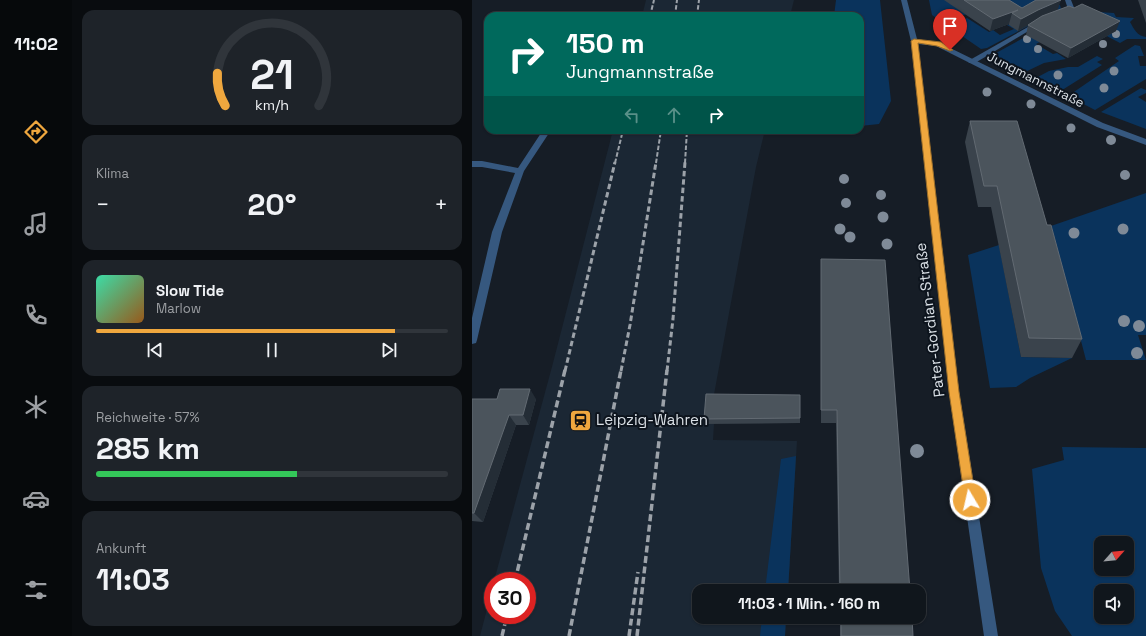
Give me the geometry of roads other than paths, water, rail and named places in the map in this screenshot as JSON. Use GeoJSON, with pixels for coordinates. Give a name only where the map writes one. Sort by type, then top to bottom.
{"type":"FeatureCollection","features":[{"type":"Feature","properties":{"kind":"street","name":"Pater-Gordian-Straße"},"geometry":{"type":"LineString","coordinates":[[904,0],[914,41],[954,392],[991,636]]}},
{"type":"Feature","properties":{"kind":"street"},"geometry":{"type":"LineString","coordinates":[[1056,16],[1072,10],[1068,0]]}},
{"type":"Feature","properties":{"kind":"street"},"geometry":{"type":"LineString","coordinates":[[972,61],[1044,21]]}},
{"type":"Feature","properties":{"kind":"street","name":"Jungmannstraße"},"geometry":{"type":"LineString","coordinates":[[914,41],[938,44],[1100,125],[1146,142]]}},
{"type":"Feature","properties":{"kind":"street"},"geometry":{"type":"LineString","coordinates":[[472,340],[497,232],[520,171],[543,134]]}},
{"type":"Feature","properties":{"kind":"street"},"geometry":{"type":"LineString","coordinates":[[472,164],[482,164],[520,171]]}},
{"type":"Feature","properties":{"kind":"railway"},"geometry":{"type":"LineString","coordinates":[[651,12],[654,0]]}},
{"type":"Feature","properties":{"kind":"railway"},"geometry":{"type":"LineString","coordinates":[[676,12],[677,0]]}},
{"type":"Feature","properties":{"kind":"railway"},"geometry":{"type":"LineString","coordinates":[[698,12],[699,0]]}},
{"type":"Feature","properties":{"kind":"railway"},"geometry":{"type":"LineString","coordinates":[[615,163],[622,134]]}},
{"type":"Feature","properties":{"kind":"railway"},"geometry":{"type":"LineString","coordinates":[[656,163],[660,134]]}},
{"type":"Feature","properties":{"kind":"railway"},"geometry":{"type":"LineString","coordinates":[[685,163],[687,134]]}},
{"type":"Feature","properties":{"kind":"railway"},"geometry":{"type":"LineString","coordinates":[[565,371],[615,162]]}},
{"type":"Feature","properties":{"kind":"railway"},"geometry":{"type":"LineString","coordinates":[[621,371],[630,325],[656,162]]}},
{"type":"Feature","properties":{"kind":"railway"},"geometry":{"type":"LineString","coordinates":[[667,371],[673,319],[685,162]]}},
{"type":"Feature","properties":{"kind":"railway"},"geometry":{"type":"LineString","coordinates":[[517,572],[565,370]]}},
{"type":"Feature","properties":{"kind":"railway"},"geometry":{"type":"LineString","coordinates":[[569,636],[621,370]]}},
{"type":"Feature","properties":{"kind":"railway"},"geometry":{"type":"LineString","coordinates":[[637,636],[667,370]]}},
{"type":"Feature","properties":{"kind":"railway"},"geometry":{"type":"LineString","coordinates":[[629,636],[638,572]]}},
{"type":"Feature","properties":{"kind":"railway"},"geometry":{"type":"LineString","coordinates":[[502,636],[505,624]]}},
{"type":"Feature","properties":{"kind":"place","name":"Leipzig-Wahren"},"geometry":{"type":"Point","coordinates":[581,420]}}]}
